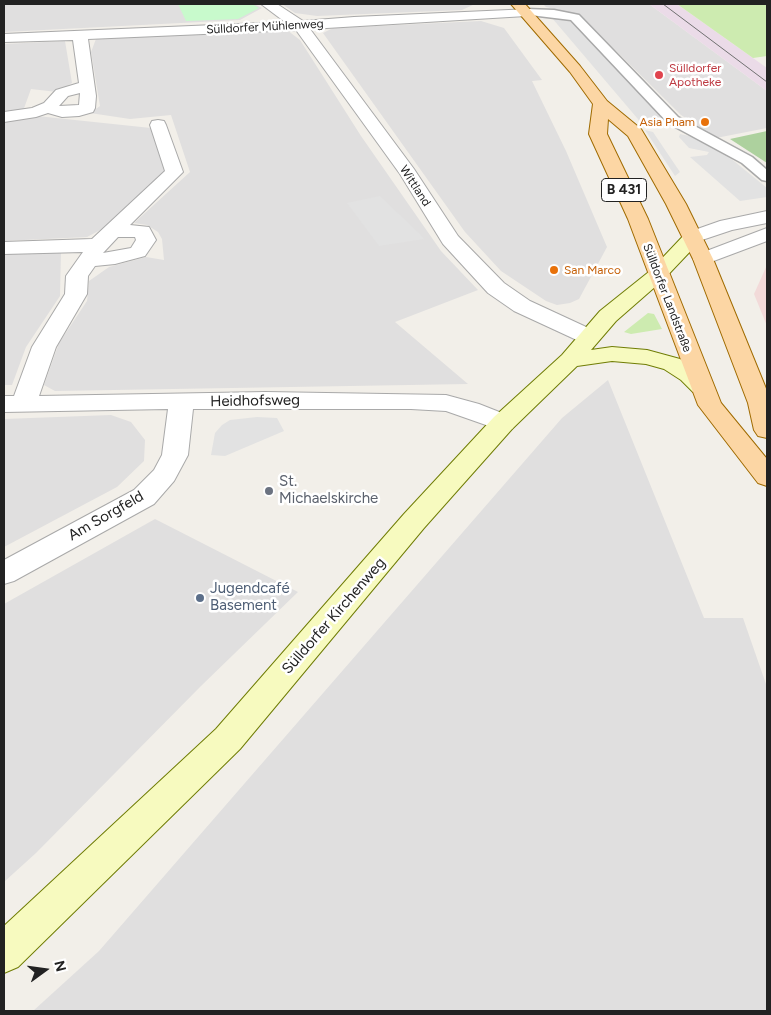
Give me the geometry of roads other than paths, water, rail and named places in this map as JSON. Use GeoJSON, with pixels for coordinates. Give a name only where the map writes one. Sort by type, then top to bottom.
{"type":"FeatureCollection","features":[{"type":"Feature","properties":{"kind":"main road","name":"B 431"},"geometry":{"type":"LineString","coordinates":[[522,8],[575,69],[601,104],[635,133],[676,204],[703,259],[760,403],[767,430]]}},
{"type":"Feature","properties":{"kind":"main road","name":"Sülldorfer Landstraße"},"geometry":{"type":"LineString","coordinates":[[601,104],[598,134],[638,219],[658,275],[710,405],[767,477]]}},
{"type":"Feature","properties":{"kind":"street","name":"Wittland"},"geometry":{"type":"LineString","coordinates":[[268,4],[300,26],[408,173],[450,240],[496,288],[580,348]]}},
{"type":"Feature","properties":{"kind":"street","name":"Sülldorfer Mühlenweg"},"geometry":{"type":"LineString","coordinates":[[4,38],[300,26],[522,8]]}},
{"type":"Feature","properties":{"kind":"street"},"geometry":{"type":"LineString","coordinates":[[50,106],[62,112],[80,111],[87,108],[87,86],[80,34]]}},
{"type":"Feature","properties":{"kind":"street"},"geometry":{"type":"LineString","coordinates":[[4,117],[36,112],[50,106],[62,93],[87,86]]}},
{"type":"Feature","properties":{"kind":"street"},"geometry":{"type":"LineString","coordinates":[[14,403],[44,347],[76,294],[77,276],[92,253],[113,230],[174,172],[158,125]]}},
{"type":"Feature","properties":{"kind":"street","name":"Sülldorfer Kirchenweg"},"geometry":{"type":"LineString","coordinates":[[4,953],[228,739],[380,564],[414,521],[503,423],[580,348],[608,316],[658,275],[693,237],[727,226],[767,217]]}},
{"type":"Feature","properties":{"kind":"street"},"geometry":{"type":"LineString","coordinates":[[4,248],[92,253],[115,258],[138,252],[146,240],[142,231],[113,230]]}},
{"type":"Feature","properties":{"kind":"street","name":"Sülldorfer Kirchenweg"},"geometry":{"type":"LineString","coordinates":[[658,275],[767,234]]}},
{"type":"Feature","properties":{"kind":"street"},"geometry":{"type":"LineString","coordinates":[[580,348],[612,354],[647,357],[672,364],[689,375],[702,387]]}},
{"type":"Feature","properties":{"kind":"street","name":"Heidhofsweg"},"geometry":{"type":"LineString","coordinates":[[14,403],[266,400],[411,401],[446,403],[470,409],[503,423]]}},
{"type":"Feature","properties":{"kind":"street","name":"Am Sorgfeld"},"geometry":{"type":"LineString","coordinates":[[4,573],[144,497],[165,475],[175,455],[181,402]]}},
{"type":"Feature","properties":{"kind":"lane"},"geometry":{"type":"LineString","coordinates":[[522,8],[575,17],[673,120],[747,160],[767,178]]}},
{"type":"Feature","properties":{"kind":"tram line"},"geometry":{"type":"LineString","coordinates":[[663,4],[767,82]]}},
{"type":"Feature","properties":{"kind":"place","name":"Sülldorfer Apotheke"},"geometry":{"type":"Point","coordinates":[659,75]}},
{"type":"Feature","properties":{"kind":"place","name":"Asia Pham"},"geometry":{"type":"Point","coordinates":[705,122]}},
{"type":"Feature","properties":{"kind":"place","name":"San Marco"},"geometry":{"type":"Point","coordinates":[554,270]}},
{"type":"Feature","properties":{"kind":"place","name":"St. Michaelskirche"},"geometry":{"type":"Point","coordinates":[269,491]}},
{"type":"Feature","properties":{"kind":"place","name":"Jugendcafé Basement"},"geometry":{"type":"Point","coordinates":[200,598]}}]}
